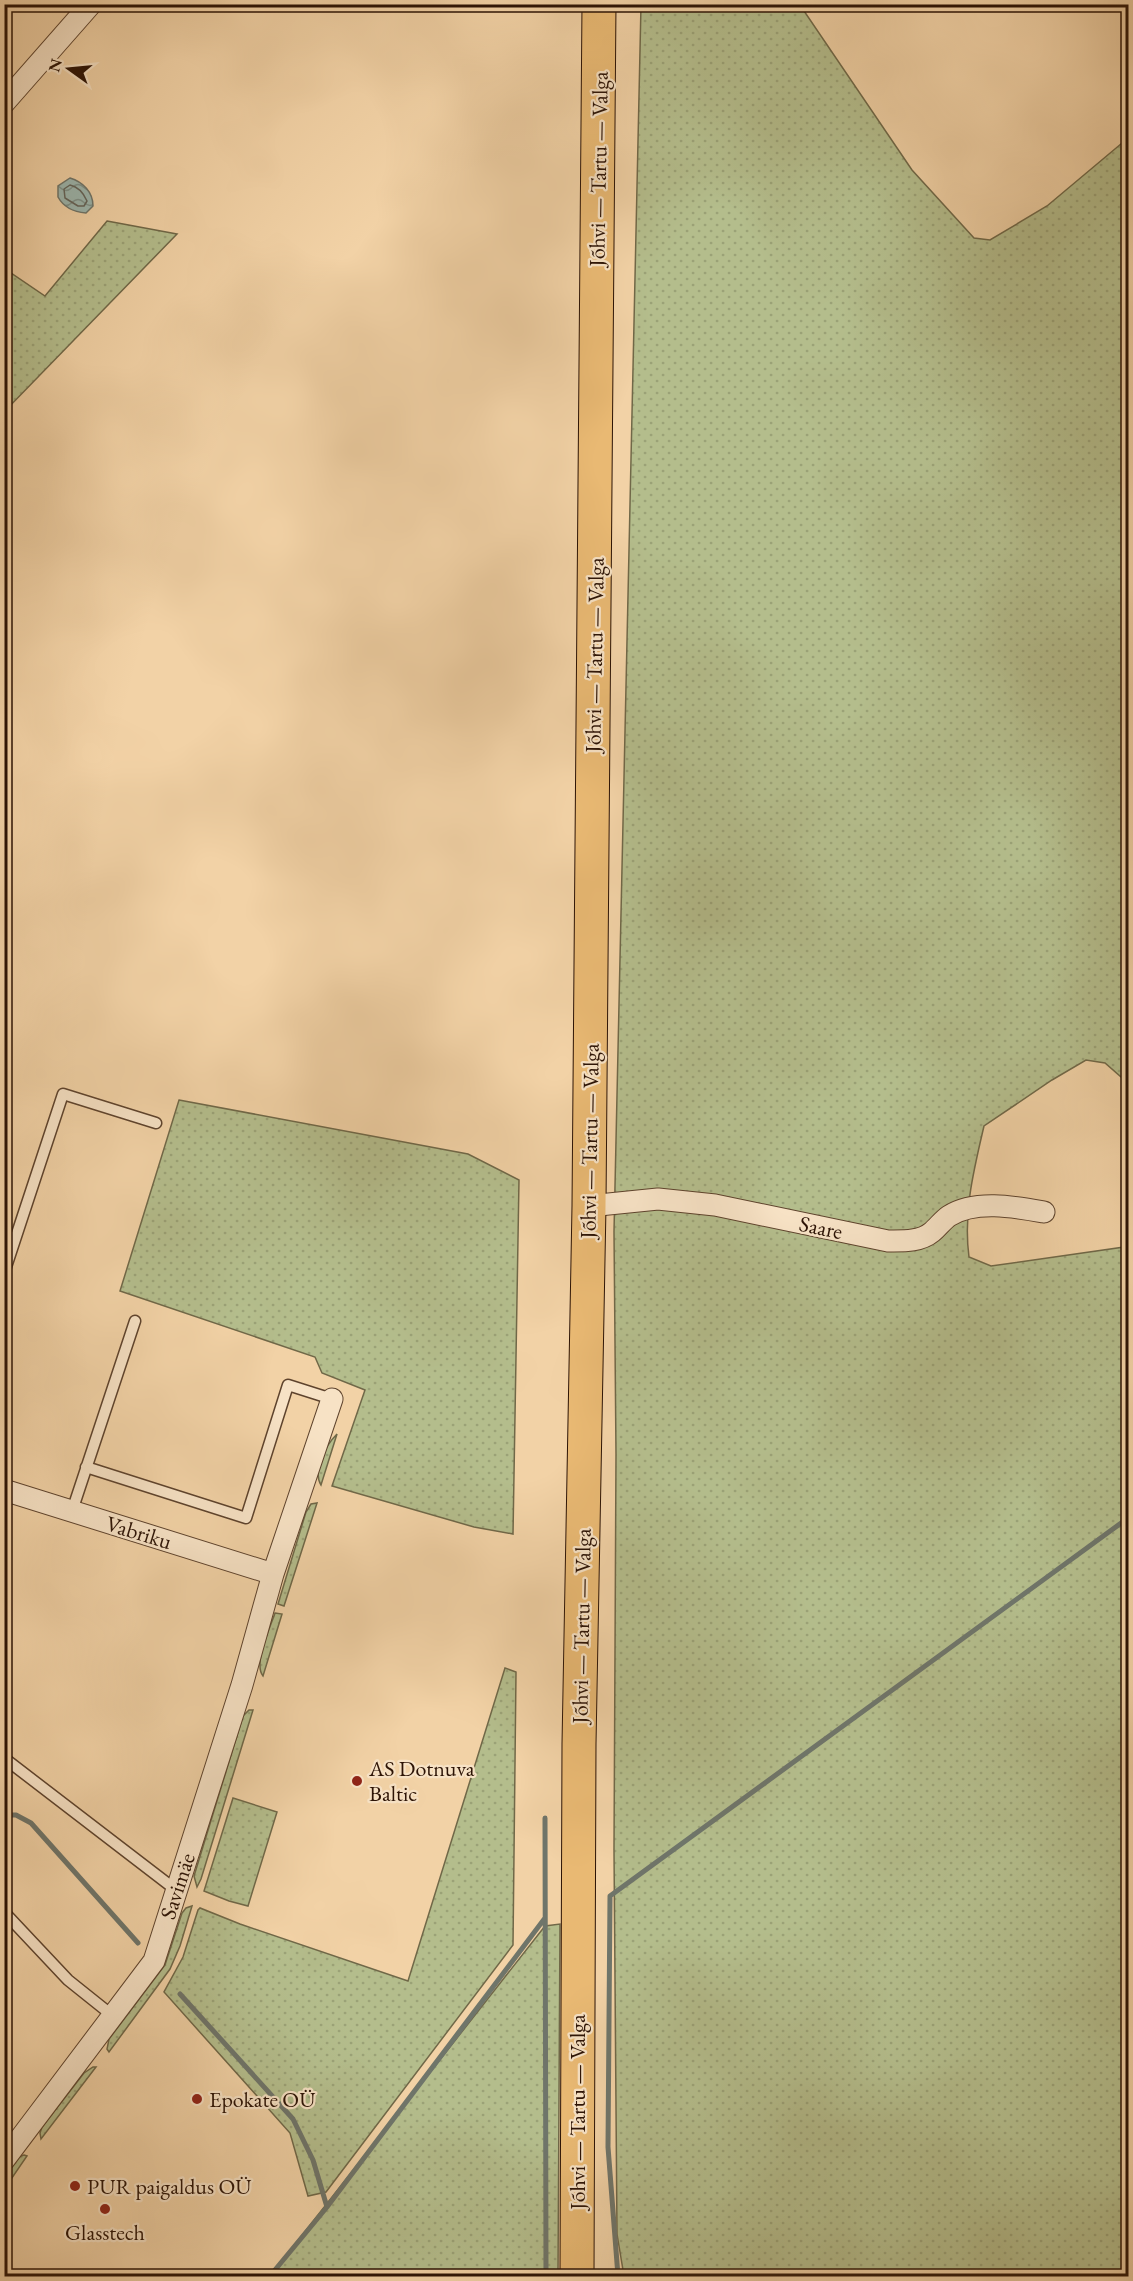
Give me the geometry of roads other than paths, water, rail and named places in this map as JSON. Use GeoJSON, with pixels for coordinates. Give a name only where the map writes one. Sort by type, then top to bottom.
{"type":"FeatureCollection","features":[{"type":"Feature","properties":{"kind":"highway","name":"Jõhvi — Tartu — Valga"},"geometry":{"type":"LineString","coordinates":[[577,2277],[579,1744],[589,1206],[599,4]]}},
{"type":"Feature","properties":{"kind":"street"},"geometry":{"type":"LineString","coordinates":[[4,103],[91,4]]}},
{"type":"Feature","properties":{"kind":"street","name":"Saare"},"geometry":{"type":"LineString","coordinates":[[589,1206],[658,1199],[715,1205],[888,1241],[912,1241],[930,1234],[949,1216],[970,1207],[1014,1206],[1044,1212]]}},
{"type":"Feature","properties":{"kind":"street","name":"Savimäe"},"geometry":{"type":"LineString","coordinates":[[4,2160],[154,1961],[242,1686],[273,1574],[332,1399]]}},
{"type":"Feature","properties":{"kind":"street","name":"Vabriku"},"geometry":{"type":"LineString","coordinates":[[4,1490],[273,1574]]}},
{"type":"Feature","properties":{"kind":"lane"},"geometry":{"type":"LineString","coordinates":[[4,1273],[63,1094],[156,1124]]}},
{"type":"Feature","properties":{"kind":"lane"},"geometry":{"type":"LineString","coordinates":[[72,1511],[135,1321]]}},
{"type":"Feature","properties":{"kind":"lane"},"geometry":{"type":"LineString","coordinates":[[86,1467],[246,1518],[288,1385],[332,1399]]}},
{"type":"Feature","properties":{"kind":"lane"},"geometry":{"type":"LineString","coordinates":[[4,1758],[176,1890]]}},
{"type":"Feature","properties":{"kind":"lane"},"geometry":{"type":"LineString","coordinates":[[4,1912],[68,1980],[113,2016]]}},
{"type":"Feature","properties":{"kind":"water"},"geometry":{"type":"Polygon","coordinates":[[[70,178],[83,185],[91,196],[93,206],[86,213],[70,209],[58,197],[58,186],[70,178]]]}},
{"type":"Feature","properties":{"kind":"waterway"},"geometry":{"type":"LineString","coordinates":[[618,2276],[608,2147],[610,1896],[1128,1518]]}},
{"type":"Feature","properties":{"kind":"waterway"},"geometry":{"type":"LineString","coordinates":[[4,1815],[16,1815],[31,1823],[138,1943]]}},
{"type":"Feature","properties":{"kind":"waterway"},"geometry":{"type":"LineString","coordinates":[[545,1818],[546,2276]]}},
{"type":"Feature","properties":{"kind":"waterway"},"geometry":{"type":"LineString","coordinates":[[270,2276],[327,2207],[545,1918]]}},
{"type":"Feature","properties":{"kind":"waterway"},"geometry":{"type":"LineString","coordinates":[[180,1994],[293,2119],[313,2160],[327,2207]]}},
{"type":"Feature","properties":{"kind":"place","name":"AS Dotnuva Baltic"},"geometry":{"type":"Point","coordinates":[357,1781]}},
{"type":"Feature","properties":{"kind":"place","name":"Epokate OÜ"},"geometry":{"type":"Point","coordinates":[197,2099]}},
{"type":"Feature","properties":{"kind":"place","name":"PUR paigaldus OÜ"},"geometry":{"type":"Point","coordinates":[75,2186]}},
{"type":"Feature","properties":{"kind":"place","name":"Glasstech"},"geometry":{"type":"Point","coordinates":[105,2209]}}]}
